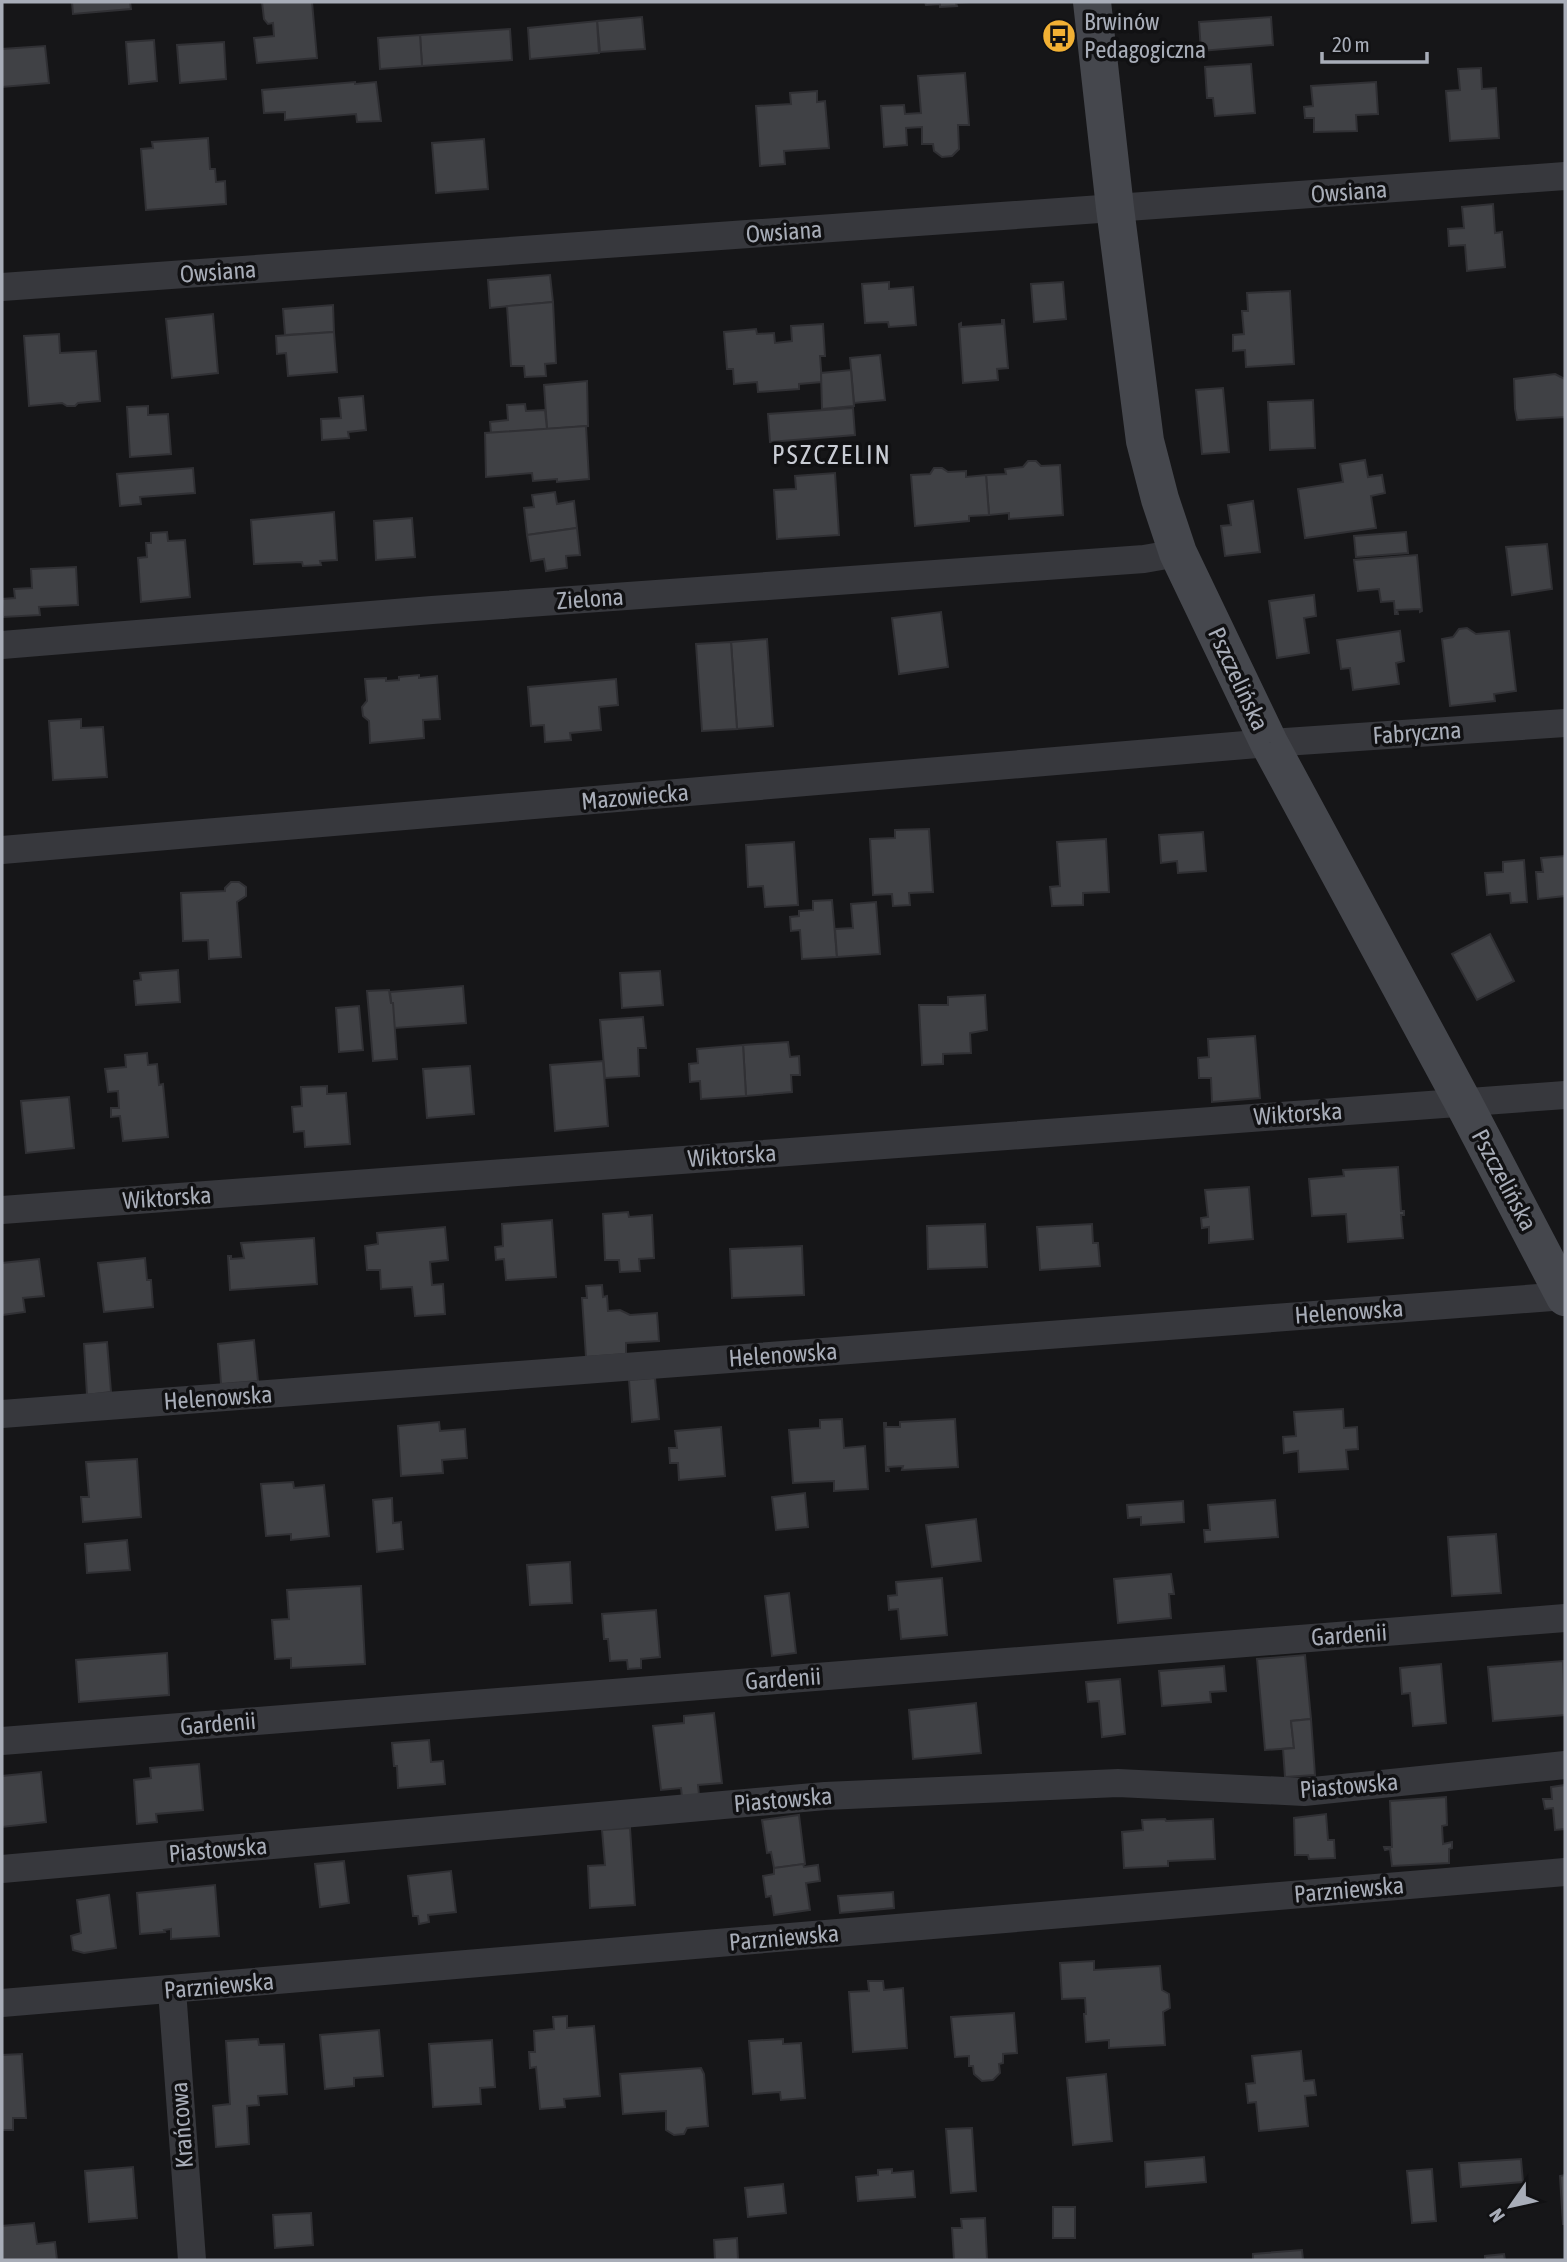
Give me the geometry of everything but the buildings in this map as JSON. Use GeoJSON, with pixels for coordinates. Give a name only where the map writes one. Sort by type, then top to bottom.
{"type":"FeatureCollection","features":[{"type":"Feature","properties":{"kind":"main road","name":"Pszczelińska"},"geometry":{"type":"LineString","coordinates":[[1092,2],[1145,441],[1178,553],[1269,743],[1565,1297]]}},
{"type":"Feature","properties":{"kind":"street","name":"Owsiana"},"geometry":{"type":"LineString","coordinates":[[2,287],[1565,176]]}},
{"type":"Feature","properties":{"kind":"street","name":"Zielona"},"geometry":{"type":"LineString","coordinates":[[2,645],[432,610],[1144,559],[1178,553]]}},
{"type":"Feature","properties":{"kind":"street","name":"Fabryczna"},"geometry":{"type":"LineString","coordinates":[[1269,743],[1565,723]]}},
{"type":"Feature","properties":{"kind":"street","name":"Mazowiecka"},"geometry":{"type":"LineString","coordinates":[[2,850],[1269,743]]}},
{"type":"Feature","properties":{"kind":"street","name":"Wiktorska"},"geometry":{"type":"LineString","coordinates":[[2,1210],[1565,1095]]}},
{"type":"Feature","properties":{"kind":"street","name":"Helenowska"},"geometry":{"type":"LineString","coordinates":[[2,1414],[1565,1297]]}},
{"type":"Feature","properties":{"kind":"street","name":"Gardenii"},"geometry":{"type":"LineString","coordinates":[[2,1741],[1565,1618]]}},
{"type":"Feature","properties":{"kind":"street","name":"Piastowska"},"geometry":{"type":"LineString","coordinates":[[2,1869],[825,1796],[1118,1783],[1304,1792],[1565,1765]]}},
{"type":"Feature","properties":{"kind":"street","name":"Parzniewska"},"geometry":{"type":"LineString","coordinates":[[2,2003],[1565,1872]]}},
{"type":"Feature","properties":{"kind":"street","name":"Krańcowa"},"geometry":{"type":"LineString","coordinates":[[172,1990],[192,2260]]}},
{"type":"Feature","properties":{"kind":"place","name":"Brwinów Pedagogiczna"},"geometry":{"type":"Point","coordinates":[1059,36]}},
{"type":"Feature","properties":{"kind":"district","name":"PSZCZELIN"},"geometry":{"type":"Point","coordinates":[832,455]}}]}
